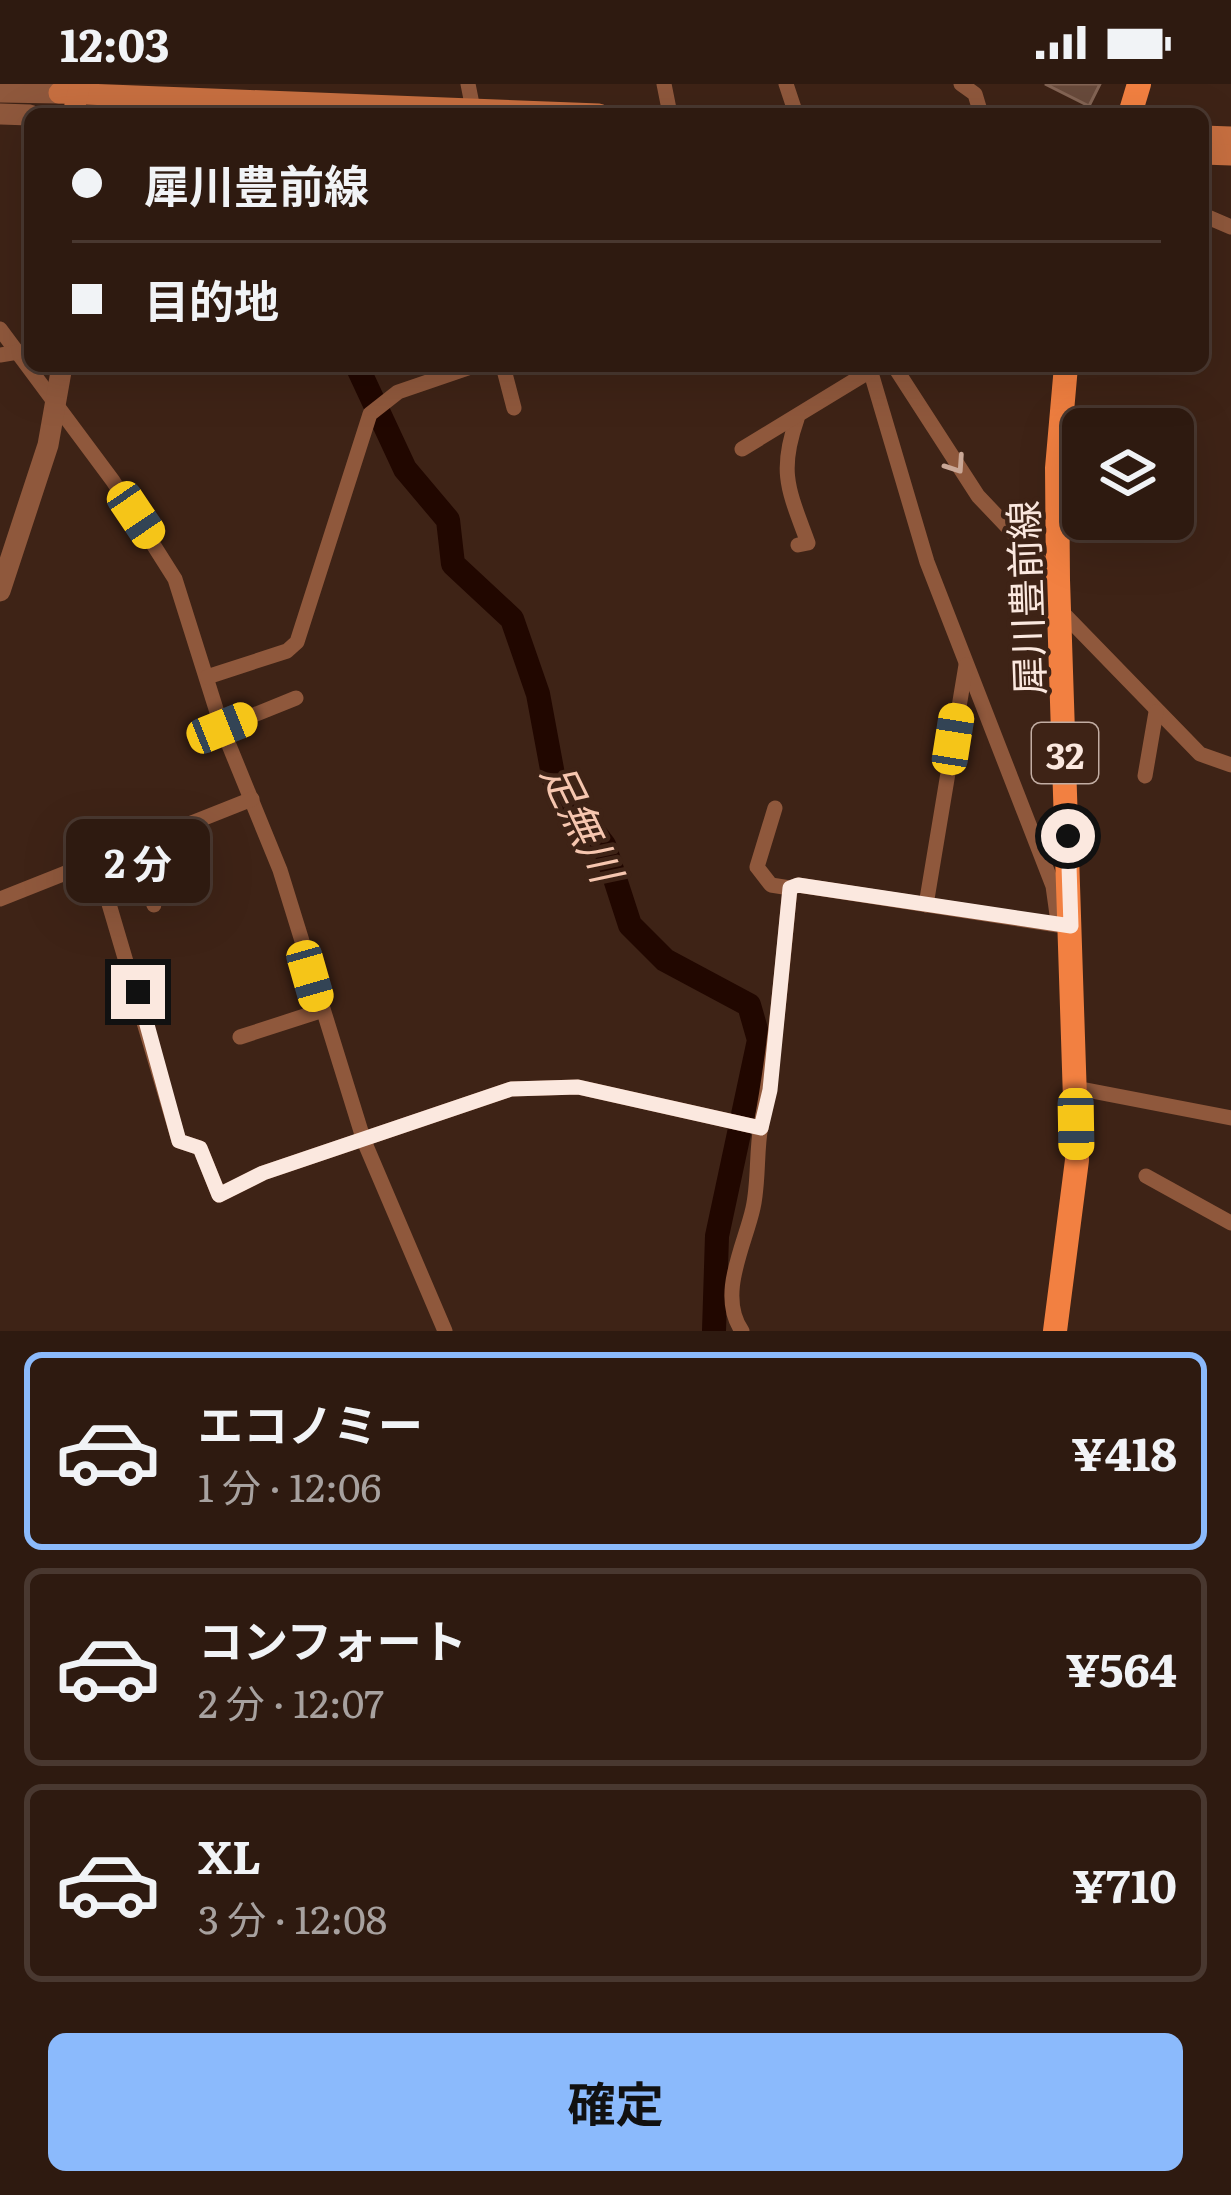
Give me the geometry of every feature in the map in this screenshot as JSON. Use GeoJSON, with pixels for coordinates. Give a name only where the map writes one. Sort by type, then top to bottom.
{"type":"FeatureCollection","features":[{"type":"Feature","properties":{"kind":"main road"},"geometry":{"type":"LineString","coordinates":[[69,88],[271,92],[433,108]]}},
{"type":"Feature","properties":{"kind":"main road","name":"犀川豊前線"},"geometry":{"type":"LineString","coordinates":[[1055,1331],[1076,1181],[1058,580],[1057,468],[1065,372]]}},
{"type":"Feature","properties":{"kind":"street"},"geometry":{"type":"LineString","coordinates":[[961,84],[975,94],[979,108]]}},
{"type":"Feature","properties":{"kind":"street"},"geometry":{"type":"LineString","coordinates":[[0,92],[69,88]]}},
{"type":"Feature","properties":{"kind":"street"},"geometry":{"type":"LineString","coordinates":[[0,329],[24,359]]}},
{"type":"Feature","properties":{"kind":"street"},"geometry":{"type":"LineString","coordinates":[[0,355],[18,352]]}},
{"type":"Feature","properties":{"kind":"street"},"geometry":{"type":"LineString","coordinates":[[34,372],[160,549],[176,579],[222,728],[280,870],[364,1141],[445,1331]]}},
{"type":"Feature","properties":{"kind":"street"},"geometry":{"type":"LineString","coordinates":[[0,591],[48,446],[61,372]]}},
{"type":"Feature","properties":{"kind":"street"},"geometry":{"type":"LineString","coordinates":[[207,677],[287,651],[297,641],[370,414],[398,392],[456,372]]}},
{"type":"Feature","properties":{"kind":"street"},"geometry":{"type":"LineString","coordinates":[[505,372],[514,408]]}},
{"type":"Feature","properties":{"kind":"street"},"geometry":{"type":"LineString","coordinates":[[742,449],[796,419],[821,397],[863,372]]}},
{"type":"Feature","properties":{"kind":"street"},"geometry":{"type":"LineString","coordinates":[[775,808],[757,867],[771,885],[1065,924],[928,562],[871,372]]}},
{"type":"Feature","properties":{"kind":"street"},"geometry":{"type":"LineString","coordinates":[[898,372],[978,496],[1058,580]]}},
{"type":"Feature","properties":{"kind":"street"},"geometry":{"type":"LineString","coordinates":[[796,419],[783,458],[786,484],[808,543],[798,545]]}},
{"type":"Feature","properties":{"kind":"street"},"geometry":{"type":"LineString","coordinates":[[1060,610],[1200,754],[1231,765]]}},
{"type":"Feature","properties":{"kind":"street"},"geometry":{"type":"LineString","coordinates":[[926,904],[966,664]]}},
{"type":"Feature","properties":{"kind":"street"},"geometry":{"type":"LineString","coordinates":[[222,728],[296,698]]}},
{"type":"Feature","properties":{"kind":"street"},"geometry":{"type":"LineString","coordinates":[[1145,776],[1156,712]]}},
{"type":"Feature","properties":{"kind":"street"},"geometry":{"type":"LineString","coordinates":[[0,899],[252,799]]}},
{"type":"Feature","properties":{"kind":"street"},"geometry":{"type":"LineString","coordinates":[[134,846],[154,905]]}},
{"type":"Feature","properties":{"kind":"street"},"geometry":{"type":"LineString","coordinates":[[96,860],[179,1141],[200,1148],[219,1195],[263,1173],[511,1089],[578,1087],[761,1128]]}},
{"type":"Feature","properties":{"kind":"street"},"geometry":{"type":"LineString","coordinates":[[742,1331],[732,1313],[734,1289],[741,1241],[753,1208],[770,1090],[790,888]]}},
{"type":"Feature","properties":{"kind":"street"},"geometry":{"type":"LineString","coordinates":[[239,1037],[320,1011]]}},
{"type":"Feature","properties":{"kind":"street"},"geometry":{"type":"LineString","coordinates":[[1076,1088],[1231,1118]]}},
{"type":"Feature","properties":{"kind":"street"},"geometry":{"type":"LineString","coordinates":[[1146,1176],[1231,1223]]}},
{"type":"Feature","properties":{"kind":"building"},"geometry":{"type":"Polygon","coordinates":[[[1045,84],[1100,84],[1089,106],[1045,84]]]}},
{"type":"Feature","properties":{"kind":"waterway","name":"足無川"},"geometry":{"type":"LineString","coordinates":[[360,372],[405,469],[448,520],[453,564],[512,619],[538,694],[554,780],[604,845],[630,925],[665,960],[749,1005],[759,1040],[717,1236],[714,1331]]}},
{"type":"Feature","properties":{"kind":"route"},"geometry":{"type":"LineString","coordinates":[[138,992],[179,1141],[200,1148],[219,1195],[263,1173],[511,1089],[578,1087],[761,1128],[770,1090],[790,888],[798,885],[1071,926],[1068,836]]}}]}
